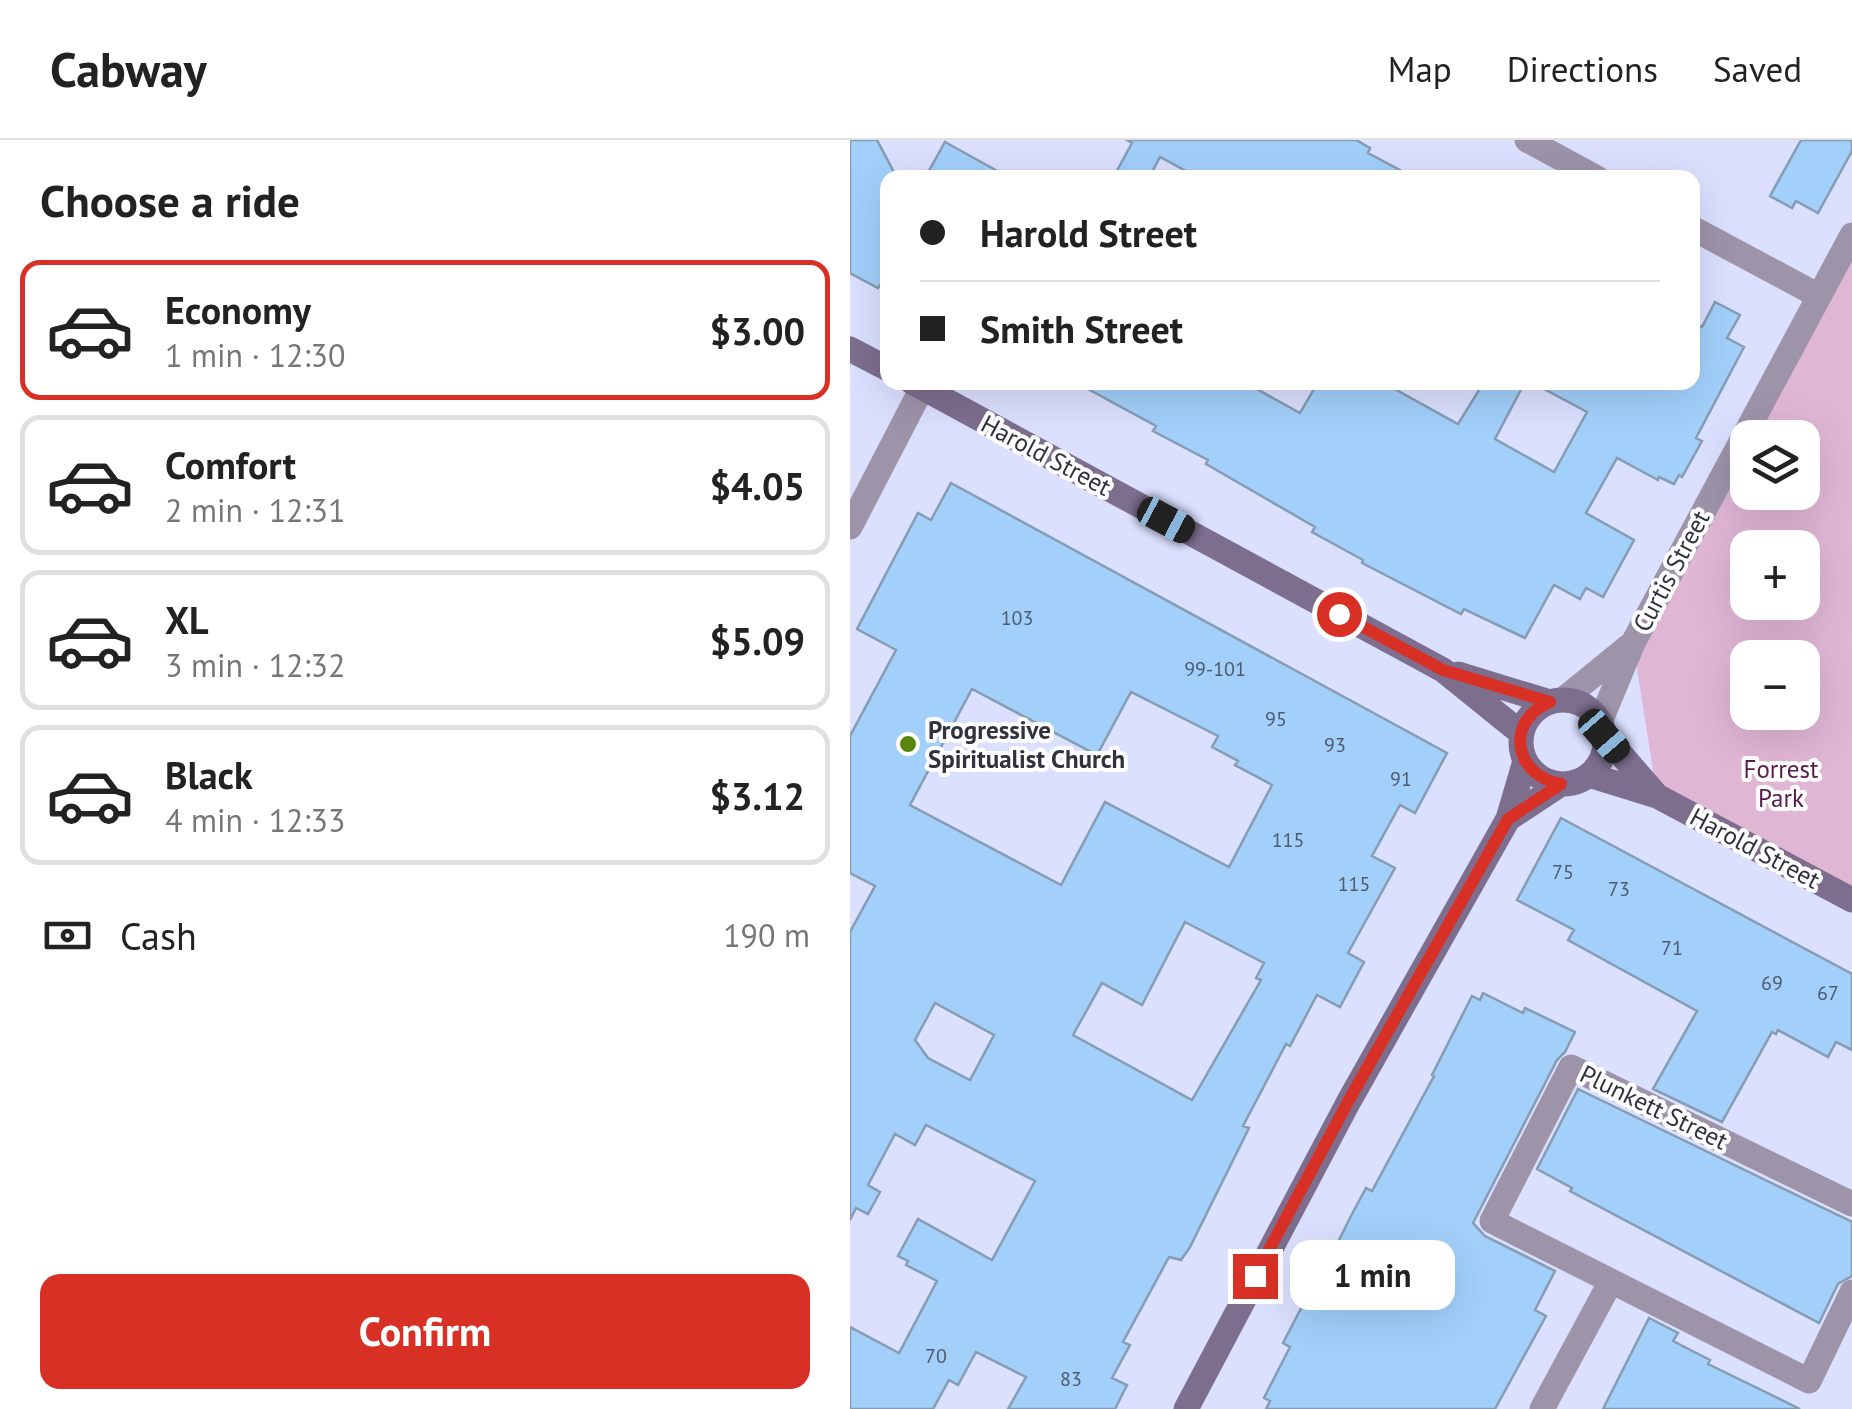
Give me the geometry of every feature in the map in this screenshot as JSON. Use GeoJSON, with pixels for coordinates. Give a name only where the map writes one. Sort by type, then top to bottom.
{"type":"FeatureCollection","features":[{"type":"Feature","properties":{"kind":"street"},"geometry":{"type":"LineString","coordinates":[[1527,140],[1583,170]]}},
{"type":"Feature","properties":{"kind":"street"},"geometry":{"type":"LineString","coordinates":[[1700,232],[1819,296]]}},
{"type":"Feature","properties":{"kind":"street","name":"Curtis Street"},"geometry":{"type":"LineString","coordinates":[[1602,729],[1633,643],[1852,235]]}},
{"type":"Feature","properties":{"kind":"street"},"geometry":{"type":"LineString","coordinates":[[850,349],[880,365]]}},
{"type":"Feature","properties":{"kind":"street"},"geometry":{"type":"LineString","coordinates":[[850,526],[915,390]]}},
{"type":"Feature","properties":{"kind":"street","name":"Harold Street"},"geometry":{"type":"LineString","coordinates":[[926,390],[1443,670],[1521,733]]}},
{"type":"Feature","properties":{"kind":"street","name":"Curtis Street"},"geometry":{"type":"LineString","coordinates":[[1557,700],[1633,643]]}},
{"type":"Feature","properties":{"kind":"street","name":"Harold Street"},"geometry":{"type":"LineString","coordinates":[[1443,670],[1557,700]]}},
{"type":"Feature","properties":{"kind":"street"},"geometry":{"type":"LineString","coordinates":[[1508,819],[1561,784],[1589,775],[1602,757],[1602,729],[1585,706],[1557,700],[1531,713],[1521,733],[1520,747],[1525,761],[1540,778],[1561,784]]}},
{"type":"Feature","properties":{"kind":"street","name":"Harold Street"},"geometry":{"type":"LineString","coordinates":[[1602,729],[1658,796]]}},
{"type":"Feature","properties":{"kind":"street"},"geometry":{"type":"LineString","coordinates":[[1186,1409],[1349,1100],[1508,819],[1525,761]]}},
{"type":"Feature","properties":{"kind":"street","name":"Harold Street"},"geometry":{"type":"LineString","coordinates":[[1589,775],[1658,796],[1852,900]]}},
{"type":"Feature","properties":{"kind":"street","name":"Plunkett Street"},"geometry":{"type":"LineString","coordinates":[[1852,1204],[1571,1066],[1492,1220],[1809,1381],[1852,1292]]}},
{"type":"Feature","properties":{"kind":"street"},"geometry":{"type":"LineString","coordinates":[[1542,1409],[1610,1283]]}},
{"type":"Feature","properties":{"kind":"green space","name":"Forrest Park"},"geometry":{"type":"Polygon","coordinates":[[[1852,235],[1852,900],[1657,796],[1633,643],[1730,462],[1730,510],[1820,510],[1820,420],[1753,420],[1852,235]]]}},
{"type":"Feature","properties":{"kind":"building"},"geometry":{"type":"Polygon","coordinates":[[[850,140],[877,140],[893,170],[880,170],[880,285],[878,288],[850,273],[850,140]]]}},
{"type":"Feature","properties":{"kind":"building"},"geometry":{"type":"Polygon","coordinates":[[[1127,140],[1356,140],[1370,148],[1368,153],[1400,170],[1184,170],[1160,157],[1153,170],[1117,170],[1132,143],[1127,140]]]}},
{"type":"Feature","properties":{"kind":"building"},"geometry":{"type":"Polygon","coordinates":[[[1801,140],[1852,140],[1852,151],[1818,213],[1796,201],[1792,208],[1770,196],[1801,140]]]}},
{"type":"Feature","properties":{"kind":"building"},"geometry":{"type":"Polygon","coordinates":[[[945,142],[996,170],[929,170],[945,142]]]}},
{"type":"Feature","properties":{"kind":"building"},"geometry":{"type":"Polygon","coordinates":[[[1715,302],[1740,315],[1727,338],[1744,347],[1696,438],[1702,441],[1682,477],[1679,475],[1674,484],[1659,477],[1658,480],[1617,458],[1586,513],[1634,540],[1603,597],[1586,588],[1580,599],[1554,585],[1525,638],[1464,609],[1461,614],[1362,563],[1363,560],[1312,532],[1315,527],[1206,464],[1208,460],[1153,431],[1156,426],[1090,390],[1258,390],[1300,413],[1313,390],[1396,390],[1458,424],[1479,390],[1521,390],[1495,439],[1554,472],[1587,412],[1546,390],[1700,390],[1702,327],[1715,302]]]}},
{"type":"Feature","properties":{"kind":"building"},"geometry":{"type":"Polygon","coordinates":[[[951,483],[1447,753],[1415,813],[1400,805],[1372,856],[1395,868],[1348,953],[1364,962],[1340,1007],[1317,995],[1243,1126],[1249,1128],[1190,1247],[1181,1260],[1169,1257],[1123,1342],[1130,1345],[1112,1378],[1127,1385],[1115,1409],[1008,1409],[1026,1377],[976,1352],[958,1385],[949,1380],[933,1409],[850,1409],[850,1327],[899,1353],[937,1281],[906,1265],[908,1261],[898,1256],[918,1219],[992,1260],[1035,1181],[926,1125],[915,1145],[895,1134],[868,1185],[880,1192],[868,1214],[856,1208],[850,1220],[850,932],[875,886],[850,873],[850,736],[896,650],[857,629],[918,513],[931,520],[951,483]],[[972,689],[910,805],[1061,885],[1105,802],[1229,867],[1272,785],[1212,747],[1218,736],[1131,692],[1097,755],[972,689]],[[1185,922],[1142,1005],[1102,983],[1073,1035],[1192,1100],[1261,980],[1256,978],[1264,963],[1185,922]],[[935,1003],[915,1040],[928,1058],[970,1080],[994,1035],[935,1003]]]}},
{"type":"Feature","properties":{"kind":"building"},"geometry":{"type":"Polygon","coordinates":[[[1561,818],[1852,974],[1852,1050],[1836,1042],[1828,1057],[1778,1030],[1776,1034],[1772,1032],[1722,1122],[1653,1089],[1697,1011],[1568,940],[1574,930],[1517,900],[1561,818]]]}},
{"type":"Feature","properties":{"kind":"building"},"geometry":{"type":"Polygon","coordinates":[[[1483,993],[1575,1032],[1473,1223],[1485,1236],[1555,1271],[1535,1310],[1546,1316],[1495,1409],[1266,1409],[1270,1401],[1264,1398],[1290,1347],[1283,1343],[1297,1316],[1311,1290],[1322,1296],[1348,1247],[1338,1242],[1352,1214],[1366,1188],[1372,1191],[1472,996],[1480,1000],[1483,993]]]}},
{"type":"Feature","properties":{"kind":"building"},"geometry":{"type":"Polygon","coordinates":[[[1578,1089],[1852,1222],[1852,1276],[1838,1284],[1819,1323],[1570,1191],[1572,1188],[1537,1169],[1578,1089]]]}},
{"type":"Feature","properties":{"kind":"building"},"geometry":{"type":"Polygon","coordinates":[[[1649,1318],[1678,1333],[1673,1341],[1710,1360],[1708,1364],[1800,1409],[1603,1409],[1649,1318]]]}},
{"type":"Feature","properties":{"kind":"place","name":"Progressive Spiritualist Church"},"geometry":{"type":"Point","coordinates":[908,744]}},
{"type":"Feature","properties":{"kind":"route"},"geometry":{"type":"LineString","coordinates":[[1255,1276],[1349,1100],[1508,819],[1561,784],[1540,778],[1531,770],[1520,747],[1524,722],[1539,706],[1550,702],[1443,670],[1339,614]]}}]}
